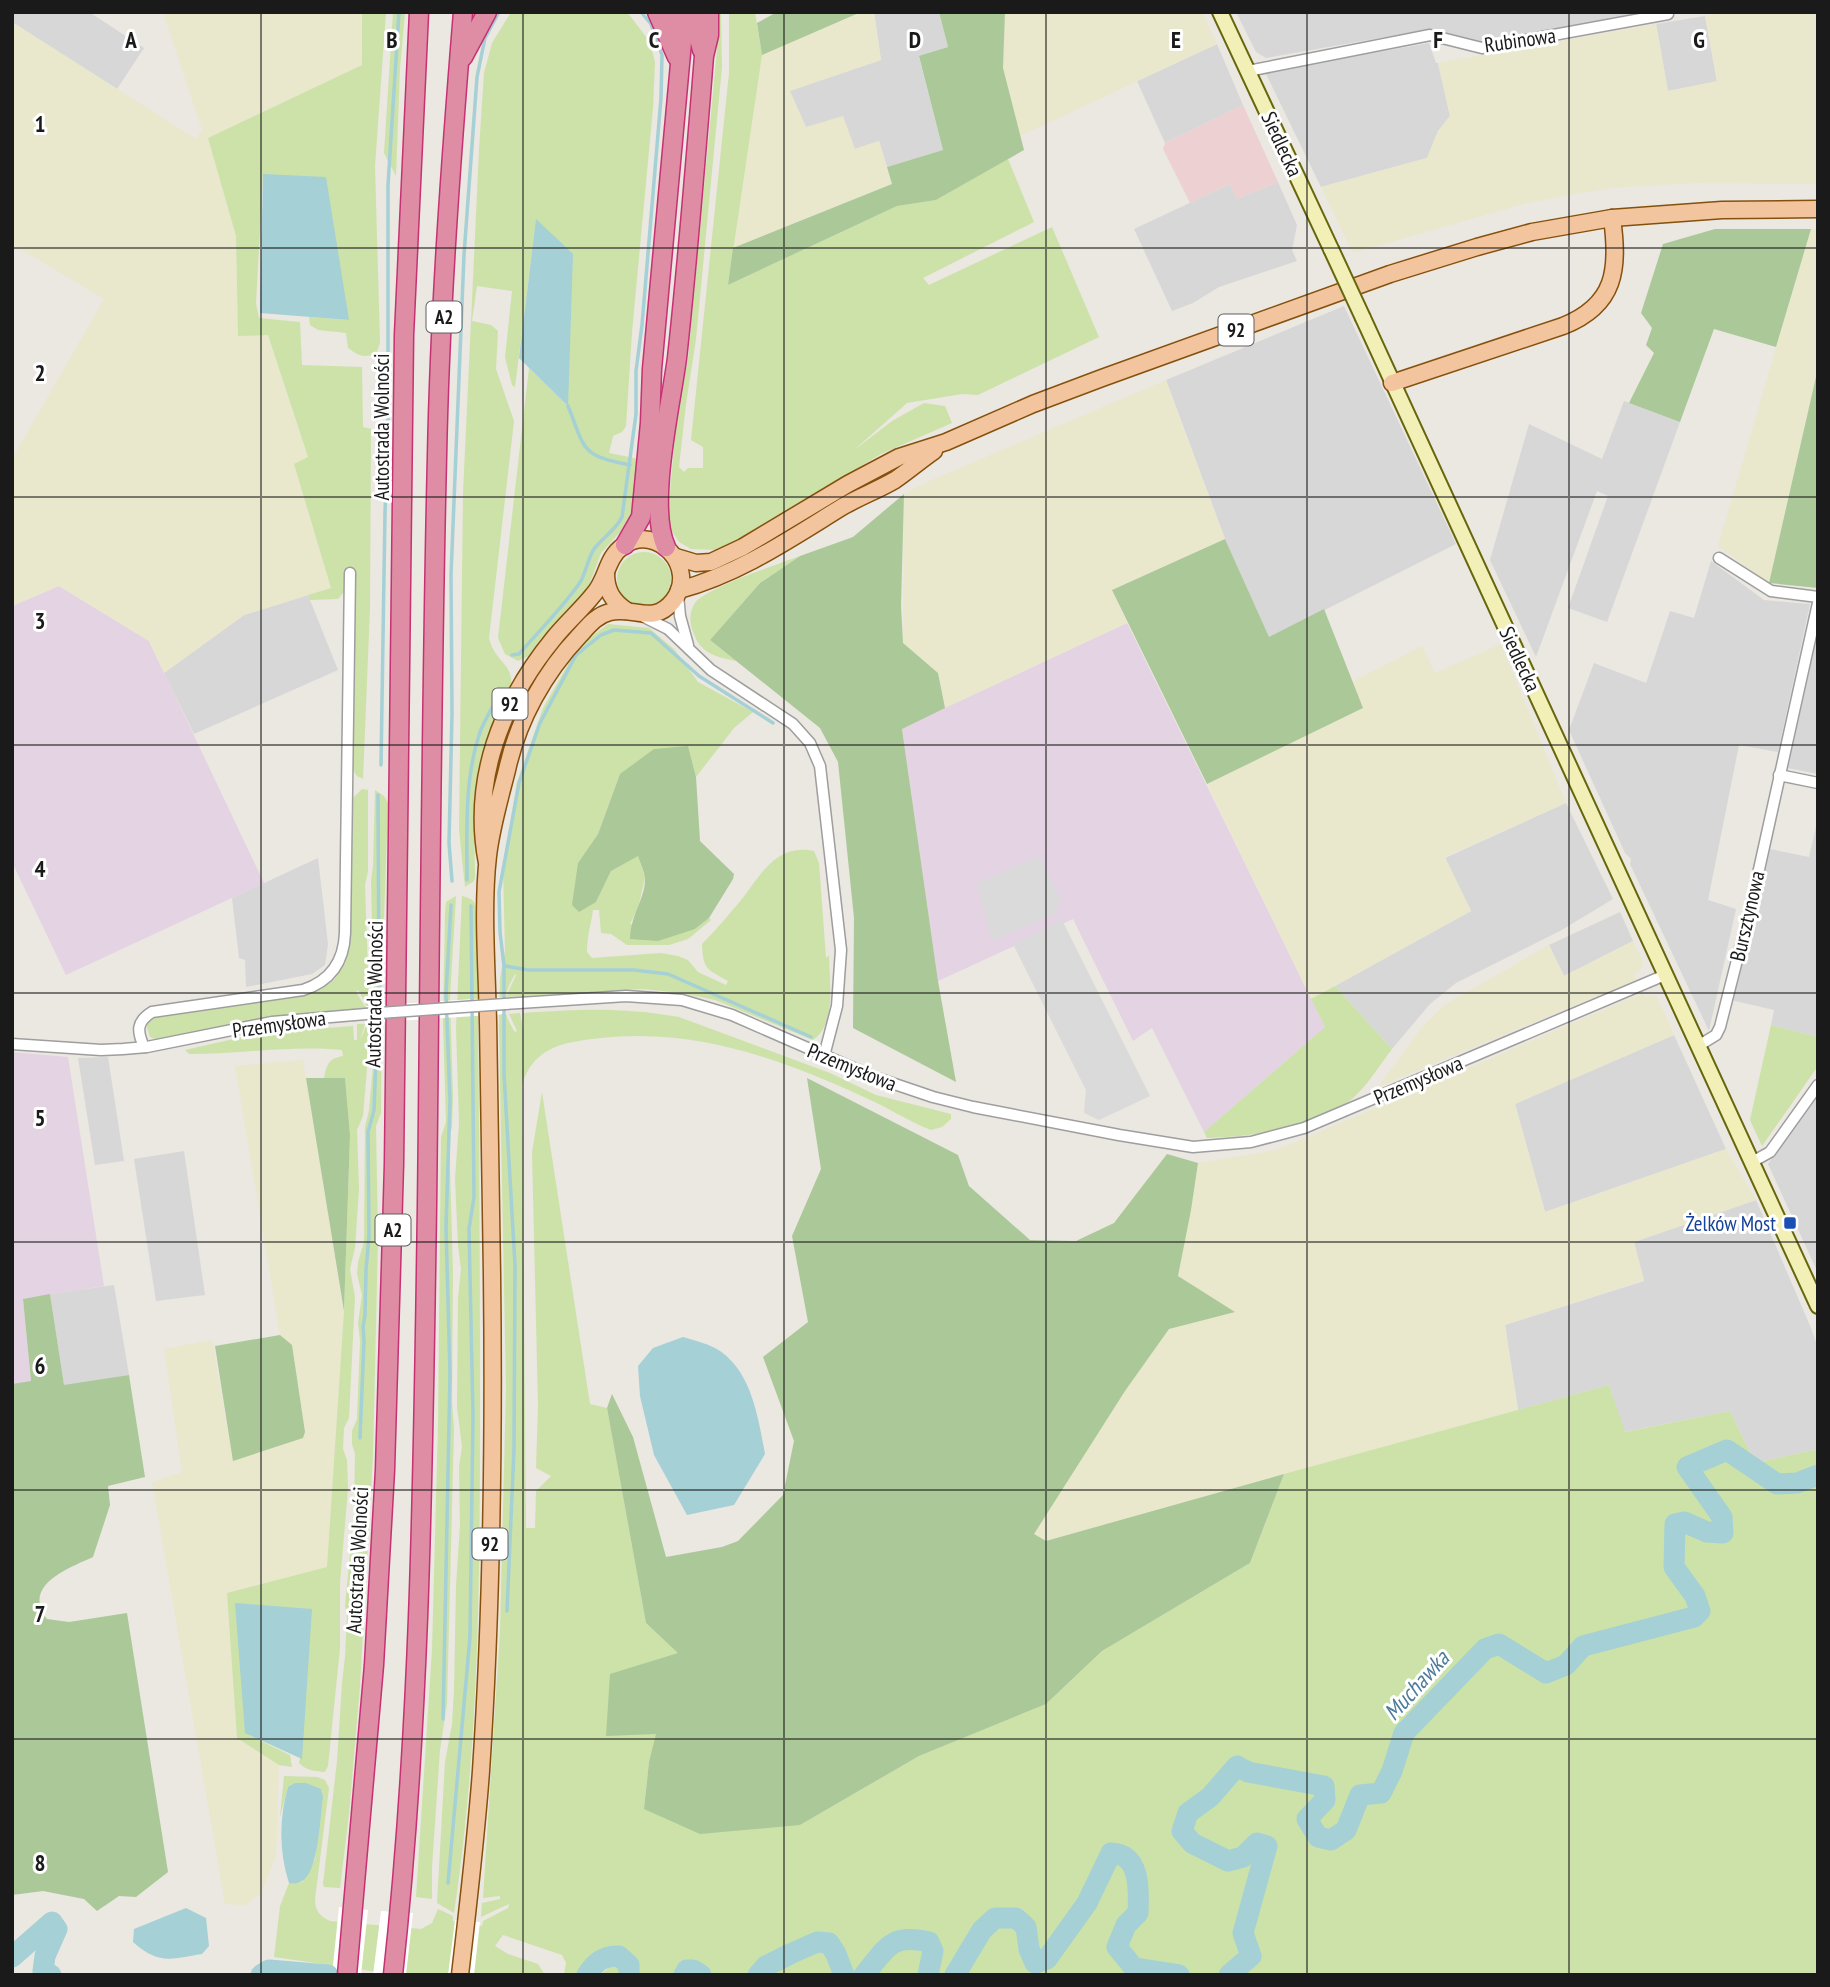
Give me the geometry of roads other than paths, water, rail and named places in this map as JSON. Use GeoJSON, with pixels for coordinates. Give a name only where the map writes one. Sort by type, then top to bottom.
{"type":"FeatureCollection","features":[{"type":"Feature","properties":{"kind":"highway","name":"Autostrada Wolności"},"geometry":{"type":"LineString","coordinates":[[347,1975],[374,1665],[389,1349],[404,335],[419,12]]}},
{"type":"Feature","properties":{"kind":"highway","name":"A2"},"geometry":{"type":"LineString","coordinates":[[393,1975],[400,1913],[415,1695],[424,1421],[437,453],[452,148],[463,12]]}},
{"type":"Feature","properties":{"kind":"highway"},"geometry":{"type":"LineString","coordinates":[[459,66],[487,12]]}},
{"type":"Feature","properties":{"kind":"highway"},"geometry":{"type":"LineString","coordinates":[[657,12],[678,62]]}},
{"type":"Feature","properties":{"kind":"highway"},"geometry":{"type":"LineString","coordinates":[[625,545],[640,517],[650,423],[652,369],[678,62],[682,42],[674,12]]}},
{"type":"Feature","properties":{"kind":"highway"},"geometry":{"type":"LineString","coordinates":[[692,12],[704,56]]}},
{"type":"Feature","properties":{"kind":"highway"},"geometry":{"type":"LineString","coordinates":[[671,552],[660,531],[658,514],[666,425],[677,359],[704,56],[709,35],[709,12]]}},
{"type":"Feature","properties":{"kind":"main road","name":"Siedlecka"},"geometry":{"type":"LineString","coordinates":[[1220,12],[1818,1306]]}},
{"type":"Feature","properties":{"kind":"main road","name":"92"},"geometry":{"type":"LineString","coordinates":[[460,1975],[481,1762],[490,1520],[492,1278],[486,966],[487,863],[481,827],[481,807],[490,755],[511,701],[551,642],[597,591],[612,556],[625,545],[646,540],[701,563],[728,555],[899,457],[946,442],[1045,399],[1390,274],[1505,239],[1612,218],[1722,210],[1818,209]]}},
{"type":"Feature","properties":{"kind":"main road"},"geometry":{"type":"LineString","coordinates":[[1392,383],[1586,316],[1600,303],[1611,284],[1616,246],[1612,218]]}},
{"type":"Feature","properties":{"kind":"main road","name":"92"},"geometry":{"type":"LineString","coordinates":[[487,863],[508,763],[519,732],[535,696],[556,662],[589,625],[607,612],[662,610],[678,592],[707,582],[789,541],[894,480],[946,442]]}},
{"type":"Feature","properties":{"kind":"main road"},"geometry":{"type":"LineString","coordinates":[[671,552],[681,570],[678,592]]}},
{"type":"Feature","properties":{"kind":"main road"},"geometry":{"type":"LineString","coordinates":[[606,573],[608,591],[613,599],[634,613]]}},
{"type":"Feature","properties":{"kind":"street","name":"Rubinowa"},"geometry":{"type":"LineString","coordinates":[[1248,71],[1430,35],[1482,48],[1668,14]]}},
{"type":"Feature","properties":{"kind":"street"},"geometry":{"type":"LineString","coordinates":[[1719,558],[1771,591],[1818,597]]}},
{"type":"Feature","properties":{"kind":"street"},"geometry":{"type":"LineString","coordinates":[[144,1047],[138,1033],[139,1027],[142,1019],[152,1012],[303,990],[324,980],[339,963],[345,942],[350,573]]}},
{"type":"Feature","properties":{"kind":"street"},"geometry":{"type":"LineString","coordinates":[[678,592],[680,616],[690,649]]}},
{"type":"Feature","properties":{"kind":"street","name":"Bursztynowa"},"geometry":{"type":"LineString","coordinates":[[1698,1046],[1716,1035],[1720,1027],[1752,901],[1818,603]]}},
{"type":"Feature","properties":{"kind":"street"},"geometry":{"type":"LineString","coordinates":[[634,613],[668,629],[711,670],[793,724],[810,743],[820,766],[841,950],[837,1006],[824,1056]]}},
{"type":"Feature","properties":{"kind":"street"},"geometry":{"type":"LineString","coordinates":[[1779,775],[1818,783]]}},
{"type":"Feature","properties":{"kind":"street","name":"Przemysłowa"},"geometry":{"type":"LineString","coordinates":[[12,1044],[101,1050],[144,1047],[280,1021],[626,996],[682,1000],[732,1015],[897,1086],[973,1107],[1193,1147],[1251,1142],[1304,1128],[1665,975]]}},
{"type":"Feature","properties":{"kind":"street"},"geometry":{"type":"LineString","coordinates":[[1752,1161],[1770,1152],[1818,1085]]}},
{"type":"Feature","properties":{"kind":"water"},"geometry":{"type":"Polygon","coordinates":[[[263,174],[326,177],[349,320],[260,313],[263,174]]]}},
{"type":"Feature","properties":{"kind":"water"},"geometry":{"type":"Polygon","coordinates":[[[536,219],[573,254],[568,406],[519,358],[536,219]]]}},
{"type":"Feature","properties":{"kind":"water"},"geometry":{"type":"Polygon","coordinates":[[[683,1337],[715,1348],[737,1368],[745,1380],[756,1409],[765,1454],[734,1505],[687,1515],[654,1455],[640,1396],[638,1366],[653,1348],[683,1337]]]}},
{"type":"Feature","properties":{"kind":"water"},"geometry":{"type":"Polygon","coordinates":[[[235,1603],[312,1609],[302,1759],[245,1733],[235,1603]]]}},
{"type":"Feature","properties":{"kind":"water"},"geometry":{"type":"Polygon","coordinates":[[[295,1783],[306,1783],[321,1789],[323,1797],[318,1844],[311,1869],[299,1883],[289,1883],[281,1835],[288,1787],[295,1783]]]}},
{"type":"Feature","properties":{"kind":"water"},"geometry":{"type":"Polygon","coordinates":[[[186,1908],[206,1918],[209,1946],[202,1954],[158,1957],[133,1942],[134,1929],[186,1908]]]}},
{"type":"Feature","properties":{"kind":"waterway"},"geometry":{"type":"LineString","coordinates":[[381,765],[388,449],[388,185],[399,12]]}},
{"type":"Feature","properties":{"kind":"waterway"},"geometry":{"type":"LineString","coordinates":[[452,881],[449,843],[451,575],[464,255],[477,77],[485,38],[499,12]]}},
{"type":"Feature","properties":{"kind":"waterway"},"geometry":{"type":"LineString","coordinates":[[512,655],[519,654],[558,611],[581,580],[594,549],[622,517],[636,414],[636,371],[661,98],[662,55],[651,24],[641,12]]}},
{"type":"Feature","properties":{"kind":"waterway"},"geometry":{"type":"LineString","coordinates":[[568,406],[587,449],[602,458],[630,465]]}},
{"type":"Feature","properties":{"kind":"waterway"},"geometry":{"type":"LineString","coordinates":[[507,1611],[514,1449],[515,1265],[504,1074],[504,966],[499,892],[519,783],[540,723],[576,655],[601,635],[614,630],[651,633],[699,676],[773,723]]}},
{"type":"Feature","properties":{"kind":"waterway"},"geometry":{"type":"LineString","coordinates":[[467,880],[471,768],[480,732],[500,693]]}},
{"type":"Feature","properties":{"kind":"waterway"},"geometry":{"type":"LineString","coordinates":[[360,1438],[369,1236],[368,1132],[374,1110],[379,982],[378,795]]}},
{"type":"Feature","properties":{"kind":"waterway"},"geometry":{"type":"LineString","coordinates":[[443,1719],[450,1374],[446,1227],[450,1101],[446,994],[451,905]]}},
{"type":"Feature","properties":{"kind":"waterway"},"geometry":{"type":"LineString","coordinates":[[448,1883],[470,1637],[473,1415],[469,1229],[474,1197],[471,906]]}},
{"type":"Feature","properties":{"kind":"waterway"},"geometry":{"type":"LineString","coordinates":[[505,966],[528,970],[634,970],[668,974],[811,1037]]}},
{"type":"Feature","properties":{"kind":"waterway","name":"Muchawka"},"geometry":{"type":"LineString","coordinates":[[1229,1975],[1251,1956],[1243,1933],[1267,1846],[1257,1843],[1243,1857],[1228,1861],[1192,1843],[1182,1831],[1188,1813],[1210,1797],[1237,1766],[1248,1772],[1324,1786],[1325,1800],[1307,1819],[1318,1837],[1331,1840],[1346,1830],[1360,1795],[1381,1793],[1392,1771],[1404,1733],[1485,1649],[1499,1644],[1546,1673],[1566,1665],[1583,1646],[1694,1617],[1700,1611],[1695,1596],[1674,1567],[1675,1524],[1684,1522],[1707,1532],[1723,1533],[1722,1517],[1687,1467],[1727,1450],[1777,1484],[1797,1483],[1818,1475]]}},
{"type":"Feature","properties":{"kind":"waterway","name":"Muchawka"},"geometry":{"type":"LineString","coordinates":[[955,1975],[982,1930],[995,1918],[1016,1918],[1026,1927],[1029,1949],[1035,1963],[1047,1959],[1087,1903],[1111,1853],[1128,1860],[1138,1885],[1138,1913],[1126,1925],[1117,1947],[1134,1968],[1179,1975]]}},
{"type":"Feature","properties":{"kind":"waterway","name":"Muchawka"},"geometry":{"type":"LineString","coordinates":[[12,1957],[52,1922],[57,1929],[45,1956],[43,1971],[51,1975]]}},
{"type":"Feature","properties":{"kind":"waterway","name":"Muchawka"},"geometry":{"type":"LineString","coordinates":[[864,1975],[884,1950],[897,1941],[906,1940],[929,1942],[933,1951],[928,1975]]}},
{"type":"Feature","properties":{"kind":"waterway","name":"Muchawka"},"geometry":{"type":"LineString","coordinates":[[758,1975],[766,1966],[817,1942],[829,1943],[844,1975]]}},
{"type":"Feature","properties":{"kind":"waterway","name":"Muchawka"},"geometry":{"type":"LineString","coordinates":[[587,1975],[600,1960],[614,1956],[619,1956],[629,1965],[629,1975]]}},
{"type":"Feature","properties":{"kind":"waterway","name":"Muchawka"},"geometry":{"type":"LineString","coordinates":[[261,1975],[269,1970],[328,1975]]}},
{"type":"Feature","properties":{"kind":"waterway","name":"Muchawka"},"geometry":{"type":"LineString","coordinates":[[684,1975],[687,1970],[701,1975]]}},
{"type":"Feature","properties":{"kind":"place","name":"Żelków Most"},"geometry":{"type":"Point","coordinates":[1790,1223]}}]}
